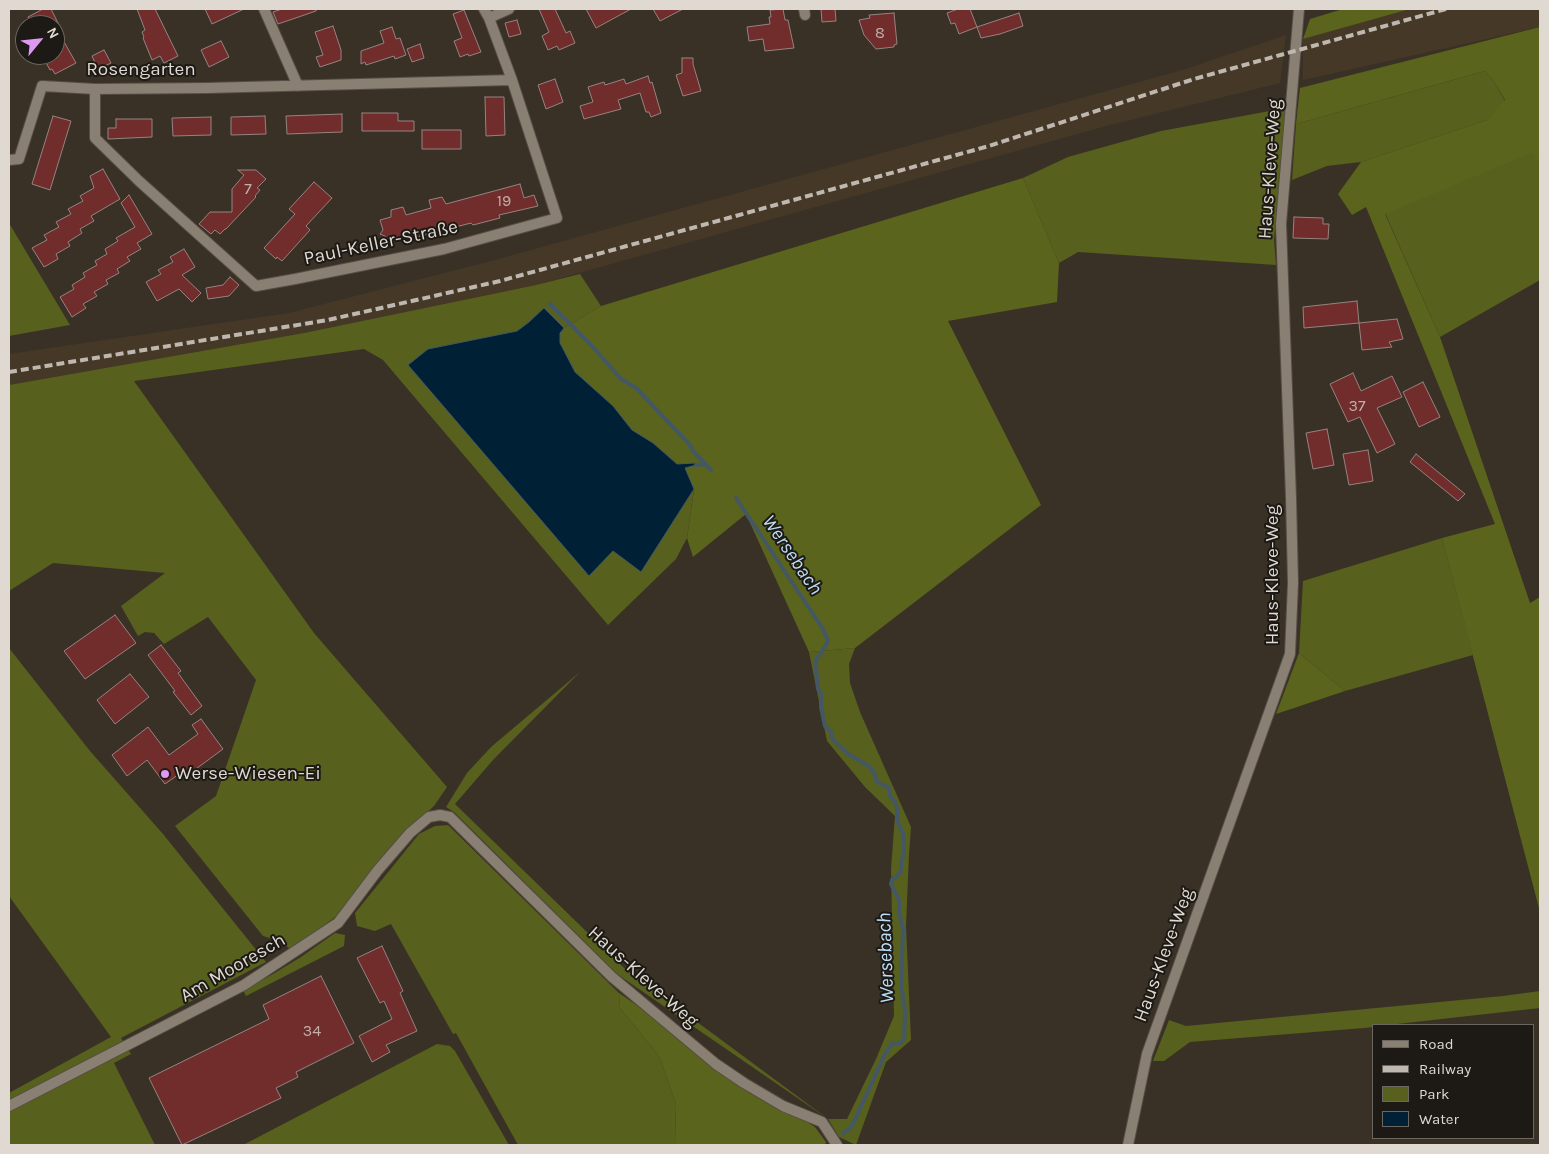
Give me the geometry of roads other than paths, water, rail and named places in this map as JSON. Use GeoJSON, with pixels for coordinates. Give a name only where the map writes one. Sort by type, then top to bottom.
{"type":"FeatureCollection","features":[{"type":"Feature","properties":{"kind":"street"},"geometry":{"type":"LineString","coordinates":[[264,9],[298,86]]}},
{"type":"Feature","properties":{"kind":"street","name":"Paul-Keller-Straße"},"geometry":{"type":"LineString","coordinates":[[95,89],[95,138],[146,187],[256,286],[444,249],[557,218],[512,80],[490,18],[484,9]]}},
{"type":"Feature","properties":{"kind":"street"},"geometry":{"type":"LineString","coordinates":[[490,18],[509,9]]}},
{"type":"Feature","properties":{"kind":"street","name":"Haus-Kleve-Weg"},"geometry":{"type":"LineString","coordinates":[[1128,1145],[1147,1054],[1290,654],[1293,583],[1281,224],[1299,9]]}},
{"type":"Feature","properties":{"kind":"street","name":"Rosengarten"},"geometry":{"type":"LineString","coordinates":[[9,160],[19,159],[42,86],[95,89],[512,80]]}},
{"type":"Feature","properties":{"kind":"street","name":"Haus-Kleve-Weg"},"geometry":{"type":"LineString","coordinates":[[440,815],[450,817],[612,977],[716,1064],[782,1106],[822,1122],[837,1145]]}},
{"type":"Feature","properties":{"kind":"street","name":"Am Mooresch"},"geometry":{"type":"LineString","coordinates":[[9,1106],[244,985],[338,923],[378,870],[410,834],[429,818],[440,815]]}},
{"type":"Feature","properties":{"kind":"water"},"geometry":{"type":"Polygon","coordinates":[[[544,308],[564,328],[560,333],[560,343],[575,372],[613,406],[632,430],[653,443],[677,464],[695,463],[696,465],[685,468],[694,489],[641,572],[613,551],[589,576],[408,365],[428,349],[517,331],[544,308]]]}},
{"type":"Feature","properties":{"kind":"waterway","name":"Wersebach"},"geometry":{"type":"LineString","coordinates":[[550,304],[592,346],[621,379],[636,388],[711,470]]}},
{"type":"Feature","properties":{"kind":"waterway","name":"Wersebach"},"geometry":{"type":"LineString","coordinates":[[696,465],[705,464]]}},
{"type":"Feature","properties":{"kind":"waterway","name":"Wersebach"},"geometry":{"type":"LineString","coordinates":[[736,498],[823,629],[828,641],[816,660],[818,689],[821,693],[821,707],[825,726],[831,732],[832,738],[836,743],[848,754],[869,766],[875,774],[877,782],[889,788],[890,796],[897,808],[898,823],[903,834],[904,855],[901,861],[901,870],[892,880],[891,884],[899,900],[899,912],[903,930],[901,984],[905,1011],[904,1040],[900,1043],[892,1043],[884,1056],[852,1126],[843,1133]]}},
{"type":"Feature","properties":{"kind":"railway"},"geometry":{"type":"LineString","coordinates":[[9,372],[328,320],[500,281],[989,146],[1194,79],[1446,9]]}},
{"type":"Feature","properties":{"kind":"place","name":"Werse-Wiesen-Ei"},"geometry":{"type":"Point","coordinates":[165,774]}}]}
